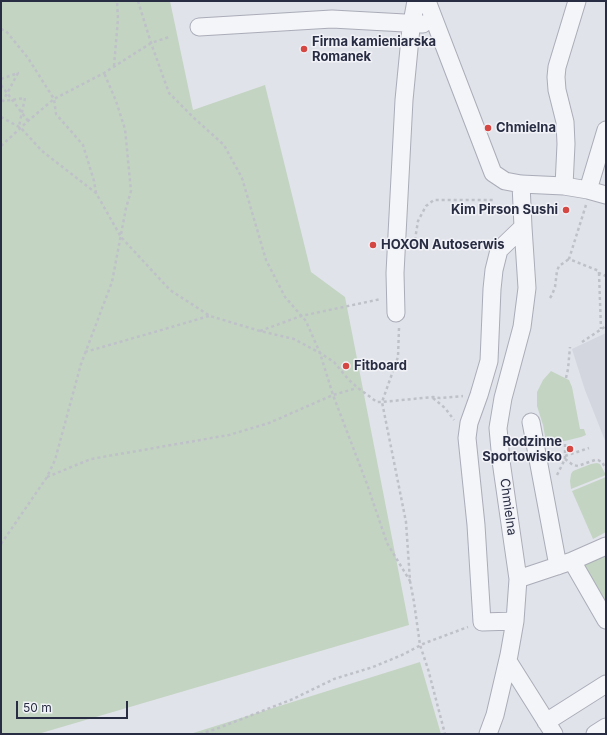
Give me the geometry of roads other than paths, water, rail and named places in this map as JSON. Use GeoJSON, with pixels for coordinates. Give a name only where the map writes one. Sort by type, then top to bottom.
{"type":"FeatureCollection","features":[{"type":"Feature","properties":{"kind":"street"},"geometry":{"type":"LineString","coordinates":[[396,313],[395,273],[404,100],[412,23],[416,1]]}},
{"type":"Feature","properties":{"kind":"street"},"geometry":{"type":"LineString","coordinates":[[427,1],[493,173],[504,181],[521,184],[564,186],[588,195],[606,195]]}},
{"type":"Feature","properties":{"kind":"street"},"geometry":{"type":"LineString","coordinates":[[564,186],[566,144],[565,122],[557,90],[556,77],[557,67],[577,1]]}},
{"type":"Feature","properties":{"kind":"street"},"geometry":{"type":"LineString","coordinates":[[199,27],[332,19],[437,25]]}},
{"type":"Feature","properties":{"kind":"street"},"geometry":{"type":"LineString","coordinates":[[588,195],[606,130]]}},
{"type":"Feature","properties":{"kind":"street","name":"Chmielna"},"geometry":{"type":"LineString","coordinates":[[488,734],[495,715],[508,661],[515,621],[518,579],[498,428],[503,398],[522,327],[528,288],[521,184]]}},
{"type":"Feature","properties":{"kind":"street"},"geometry":{"type":"LineString","coordinates":[[515,621],[482,622],[476,525],[467,438],[469,423],[489,361],[494,270],[499,250],[523,227]]}},
{"type":"Feature","properties":{"kind":"street"},"geometry":{"type":"LineString","coordinates":[[531,422],[565,564],[606,620]]}},
{"type":"Feature","properties":{"kind":"street"},"geometry":{"type":"LineString","coordinates":[[518,579],[565,564],[606,546]]}},
{"type":"Feature","properties":{"kind":"street"},"geometry":{"type":"LineString","coordinates":[[508,661],[550,728],[606,684]]}},
{"type":"Feature","properties":{"kind":"street"},"geometry":{"type":"LineString","coordinates":[[595,734],[606,727]]}},
{"type":"Feature","properties":{"kind":"place","name":"Firma kamieniarska Romanek"},"geometry":{"type":"Point","coordinates":[304,49]}},
{"type":"Feature","properties":{"kind":"place","name":"Chmielna"},"geometry":{"type":"Point","coordinates":[488,128]}},
{"type":"Feature","properties":{"kind":"place","name":"Kim Pirson Sushi"},"geometry":{"type":"Point","coordinates":[566,210]}},
{"type":"Feature","properties":{"kind":"place","name":"HOXON Autoserwis"},"geometry":{"type":"Point","coordinates":[373,245]}},
{"type":"Feature","properties":{"kind":"place","name":"Fitboard"},"geometry":{"type":"Point","coordinates":[346,366]}},
{"type":"Feature","properties":{"kind":"place","name":"Rodzinne Sportowisko"},"geometry":{"type":"Point","coordinates":[570,449]}}]}
